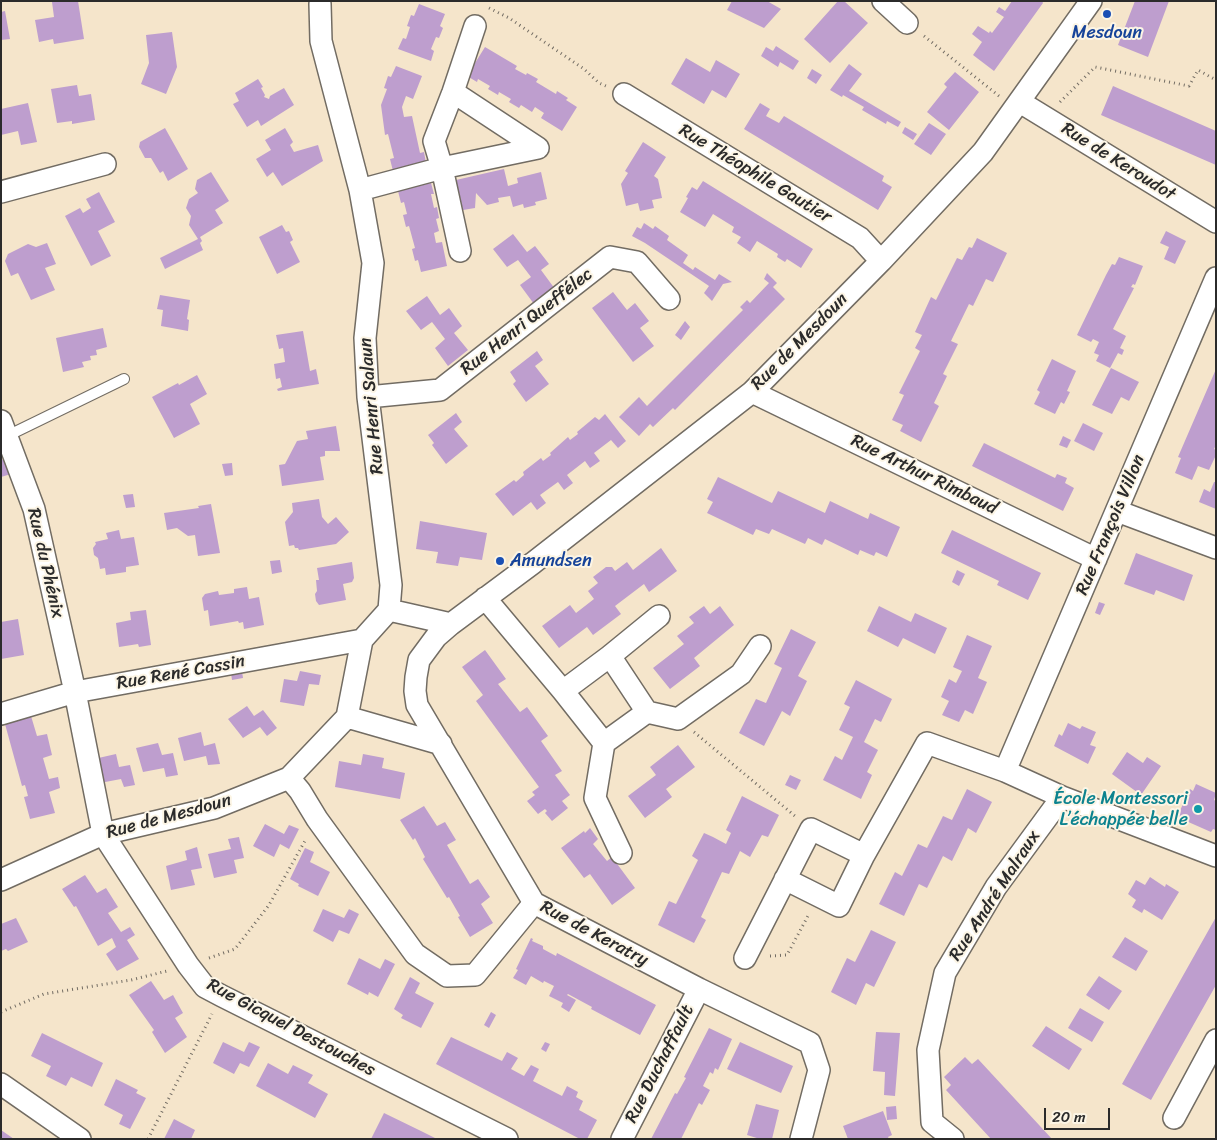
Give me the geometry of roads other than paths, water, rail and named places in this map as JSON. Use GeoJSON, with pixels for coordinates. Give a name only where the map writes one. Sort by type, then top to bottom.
{"type":"FeatureCollection","features":[{"type":"Feature","properties":{"kind":"street"},"geometry":{"type":"LineString","coordinates":[[883,1],[907,23]]}},
{"type":"Feature","properties":{"kind":"street","name":"Rue de Mesdoun"},"geometry":{"type":"LineString","coordinates":[[419,660],[436,637],[451,624],[533,563],[752,392],[984,152],[1091,1]]}},
{"type":"Feature","properties":{"kind":"street","name":"Rue Henri Salaun"},"geometry":{"type":"LineString","coordinates":[[318,2],[321,41],[360,190],[372,264],[365,338],[368,397],[391,585],[389,610]]}},
{"type":"Feature","properties":{"kind":"street"},"geometry":{"type":"LineString","coordinates":[[460,251],[442,168],[434,141],[475,26]]}},
{"type":"Feature","properties":{"kind":"street"},"geometry":{"type":"LineString","coordinates":[[360,190],[442,168],[538,148],[453,92]]}},
{"type":"Feature","properties":{"kind":"street","name":"Rue Théophile Gautier"},"geometry":{"type":"LineString","coordinates":[[624,94],[860,238],[880,261]]}},
{"type":"Feature","properties":{"kind":"street","name":"Rue de Keroudot"},"geometry":{"type":"LineString","coordinates":[[1018,106],[1216,222]]}},
{"type":"Feature","properties":{"kind":"street"},"geometry":{"type":"LineString","coordinates":[[1,192],[105,164]]}},
{"type":"Feature","properties":{"kind":"street","name":"Rue Henri Queffélec"},"geometry":{"type":"LineString","coordinates":[[368,397],[440,390],[610,257],[637,262],[669,298]]}},
{"type":"Feature","properties":{"kind":"street","name":"Rue François Villon"},"geometry":{"type":"LineString","coordinates":[[1005,771],[1216,278]]}},
{"type":"Feature","properties":{"kind":"street","name":"Rue Arthur Rimbaud"},"geometry":{"type":"LineString","coordinates":[[752,392],[1096,559]]}},
{"type":"Feature","properties":{"kind":"street","name":"Rue du Phénix"},"geometry":{"type":"LineString","coordinates":[[3,432],[34,509],[75,692]]}},
{"type":"Feature","properties":{"kind":"street"},"geometry":{"type":"LineString","coordinates":[[1117,511],[1216,548]]}},
{"type":"Feature","properties":{"kind":"street"},"geometry":{"type":"LineString","coordinates":[[485,598],[604,743]]}},
{"type":"Feature","properties":{"kind":"street"},"geometry":{"type":"LineString","coordinates":[[441,744],[346,717],[362,640],[389,610],[451,624]]}},
{"type":"Feature","properties":{"kind":"street"},"geometry":{"type":"LineString","coordinates":[[563,691],[610,656],[658,616]]}},
{"type":"Feature","properties":{"kind":"street","name":"Rue René Cassin"},"geometry":{"type":"LineString","coordinates":[[1,714],[75,692],[362,640]]}},
{"type":"Feature","properties":{"kind":"street"},"geometry":{"type":"LineString","coordinates":[[610,656],[647,712],[678,719],[741,674],[760,646]]}},
{"type":"Feature","properties":{"kind":"street","name":"Rue de Keratry"},"geometry":{"type":"LineString","coordinates":[[419,660],[416,677],[417,704],[534,903],[699,990],[810,1043],[819,1070],[801,1139]]}},
{"type":"Feature","properties":{"kind":"street","name":"Rue Gicquel Destouches"},"geometry":{"type":"LineString","coordinates":[[75,692],[104,834],[188,965],[205,986],[507,1139]]}},
{"type":"Feature","properties":{"kind":"street"},"geometry":{"type":"LineString","coordinates":[[621,853],[595,798],[604,743],[647,712]]}},
{"type":"Feature","properties":{"kind":"street","name":"Rue de Mesdoun"},"geometry":{"type":"LineString","coordinates":[[1,880],[104,834],[214,808],[289,778],[346,717]]}},
{"type":"Feature","properties":{"kind":"street"},"geometry":{"type":"LineString","coordinates":[[785,880],[838,906],[864,855],[927,743],[1005,771],[1062,797],[1216,856]]}},
{"type":"Feature","properties":{"kind":"street"},"geometry":{"type":"LineString","coordinates":[[289,778],[416,954],[447,976],[474,975],[534,903]]}},
{"type":"Feature","properties":{"kind":"street","name":"Rue André Malraux"},"geometry":{"type":"LineString","coordinates":[[953,1139],[932,1122],[928,1050],[944,973],[996,887],[1062,797]]}},
{"type":"Feature","properties":{"kind":"street"},"geometry":{"type":"LineString","coordinates":[[745,958],[811,830],[864,855]]}},
{"type":"Feature","properties":{"kind":"street","name":"Rue Duchaffault"},"geometry":{"type":"LineString","coordinates":[[622,1139],[699,990]]}},
{"type":"Feature","properties":{"kind":"street"},"geometry":{"type":"LineString","coordinates":[[1174,1118],[1216,1040]]}},
{"type":"Feature","properties":{"kind":"street"},"geometry":{"type":"LineString","coordinates":[[1,1084],[80,1139]]}},
{"type":"Feature","properties":{"kind":"lane","name":"Rue du Phénix"},"geometry":{"type":"LineString","coordinates":[[3,432],[124,379]]}},
{"type":"Feature","properties":{"kind":"place","name":"Mesdoun"},"geometry":{"type":"Point","coordinates":[1107,14]}},
{"type":"Feature","properties":{"kind":"place","name":"Amundsen"},"geometry":{"type":"Point","coordinates":[500,561]}},
{"type":"Feature","properties":{"kind":"place","name":"École Montessori L’échappée belle"},"geometry":{"type":"Point","coordinates":[1198,809]}}]}
